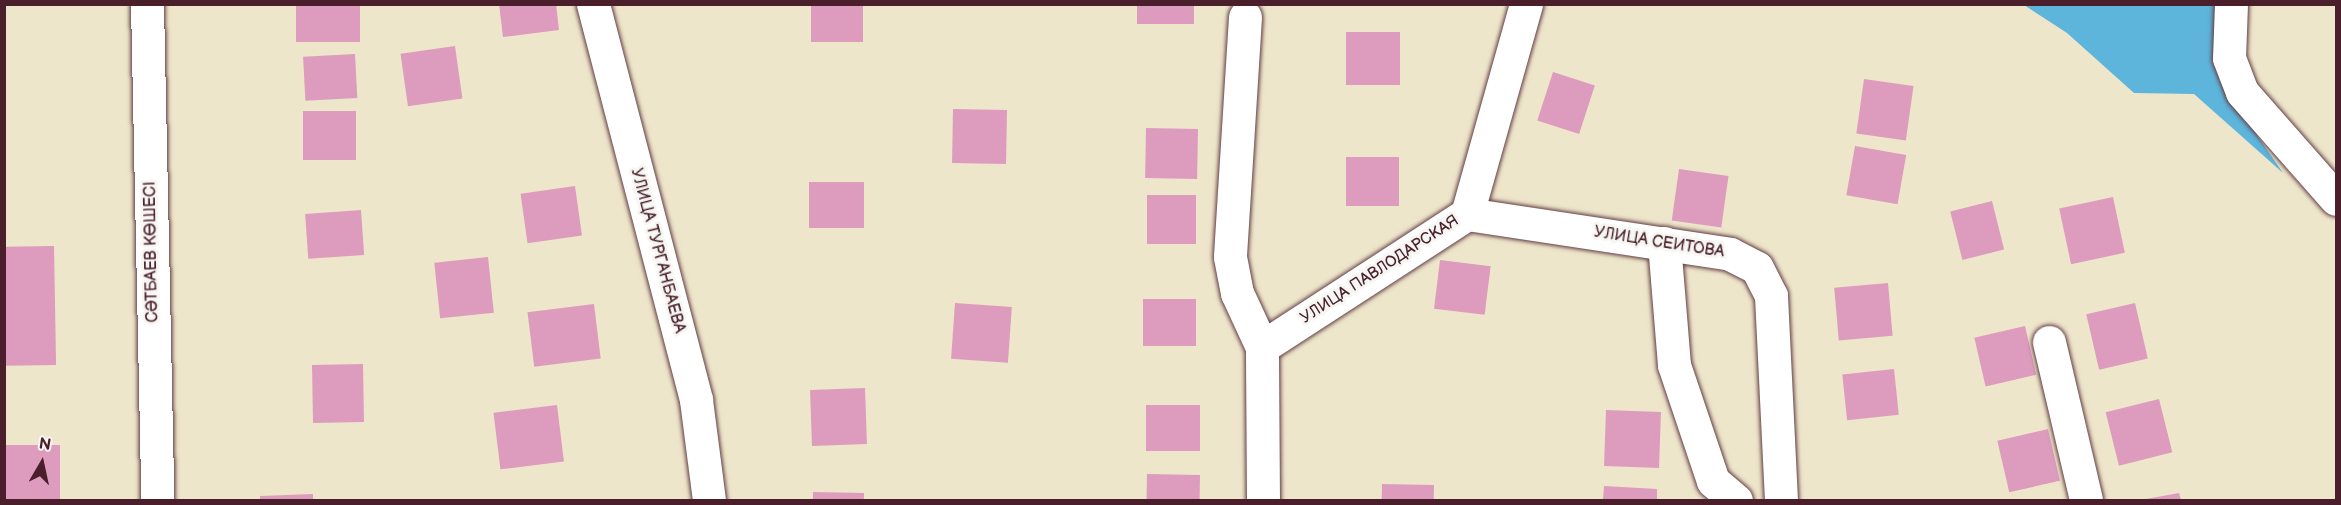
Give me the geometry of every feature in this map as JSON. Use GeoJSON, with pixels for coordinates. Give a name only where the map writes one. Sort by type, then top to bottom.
{"type":"FeatureCollection","features":[{"type":"Feature","properties":{"kind":"street","name":"СӘТБАЕВ КӨШЕСІ"},"geometry":{"type":"LineString","coordinates":[[147,4],[157,501]]}},
{"type":"Feature","properties":{"kind":"street","name":"УЛИЦА ТУРГАНБАЕВА"},"geometry":{"type":"LineString","coordinates":[[593,4],[696,400],[709,501]]}},
{"type":"Feature","properties":{"kind":"street","name":"УЛИЦА ПАВЛОДАРСКАЯ"},"geometry":{"type":"LineString","coordinates":[[1262,347],[1467,214],[1526,4]]}},
{"type":"Feature","properties":{"kind":"street"},"geometry":{"type":"LineString","coordinates":[[2230,4],[2229,58],[2241,93],[2337,199]]}},
{"type":"Feature","properties":{"kind":"street"},"geometry":{"type":"LineString","coordinates":[[1245,17],[1230,257],[1237,293],[1262,347],[1263,501]]}},
{"type":"Feature","properties":{"kind":"street","name":"УЛИЦА СЕИТОВА"},"geometry":{"type":"LineString","coordinates":[[1467,214],[1730,254],[1757,268],[1771,296],[1781,501]]}},
{"type":"Feature","properties":{"kind":"street"},"geometry":{"type":"LineString","coordinates":[[1664,243],[1674,364],[1713,481],[1736,501]]}},
{"type":"Feature","properties":{"kind":"street"},"geometry":{"type":"LineString","coordinates":[[2049,342],[2086,501]]}},
{"type":"Feature","properties":{"kind":"water"},"geometry":{"type":"Polygon","coordinates":[[[2024,5],[2218,5],[2219,80],[2283,173],[2194,94],[2134,93],[2067,33],[2024,5]]]}},
{"type":"Feature","properties":{"kind":"building"},"geometry":{"type":"Polygon","coordinates":[[[296,4],[360,4],[360,42],[296,42],[296,4]]]}},
{"type":"Feature","properties":{"kind":"building"},"geometry":{"type":"Polygon","coordinates":[[[499,4],[556,4],[559,30],[503,37],[499,4]]]}},
{"type":"Feature","properties":{"kind":"building"},"geometry":{"type":"Polygon","coordinates":[[[811,4],[863,4],[863,42],[811,42],[811,4]]]}},
{"type":"Feature","properties":{"kind":"building"},"geometry":{"type":"Polygon","coordinates":[[[1137,4],[1194,4],[1194,24],[1137,24],[1137,4]]]}},
{"type":"Feature","properties":{"kind":"building"},"geometry":{"type":"Polygon","coordinates":[[[1346,32],[1400,32],[1400,85],[1346,85],[1346,32]]]}},
{"type":"Feature","properties":{"kind":"building"},"geometry":{"type":"Polygon","coordinates":[[[455,46],[462,98],[408,106],[401,54],[455,46]]]}},
{"type":"Feature","properties":{"kind":"building"},"geometry":{"type":"Polygon","coordinates":[[[355,54],[357,98],[305,101],[303,57],[355,54]]]}},
{"type":"Feature","properties":{"kind":"building"},"geometry":{"type":"Polygon","coordinates":[[[1553,72],[1595,86],[1579,134],[1537,121],[1553,72]]]}},
{"type":"Feature","properties":{"kind":"building"},"geometry":{"type":"Polygon","coordinates":[[[1864,79],[1914,86],[1906,140],[1856,133],[1864,79]]]}},
{"type":"Feature","properties":{"kind":"building"},"geometry":{"type":"Polygon","coordinates":[[[953,109],[1007,110],[1006,164],[952,163],[953,109]]]}},
{"type":"Feature","properties":{"kind":"building"},"geometry":{"type":"Polygon","coordinates":[[[303,111],[356,111],[356,160],[303,160],[303,111]]]}},
{"type":"Feature","properties":{"kind":"building"},"geometry":{"type":"Polygon","coordinates":[[[1146,128],[1198,129],[1197,179],[1145,178],[1146,128]]]}},
{"type":"Feature","properties":{"kind":"building"},"geometry":{"type":"Polygon","coordinates":[[[1855,146],[1906,155],[1898,204],[1846,195],[1855,146]]]}},
{"type":"Feature","properties":{"kind":"building"},"geometry":{"type":"Polygon","coordinates":[[[1346,157],[1399,157],[1399,206],[1346,206],[1346,157]]]}},
{"type":"Feature","properties":{"kind":"building"},"geometry":{"type":"Polygon","coordinates":[[[1679,169],[1729,176],[1721,227],[1672,220],[1679,169]]]}},
{"type":"Feature","properties":{"kind":"building"},"geometry":{"type":"Polygon","coordinates":[[[809,182],[864,182],[864,228],[809,228],[809,182]]]}},
{"type":"Feature","properties":{"kind":"building"},"geometry":{"type":"Polygon","coordinates":[[[575,186],[582,236],[527,243],[521,194],[575,186]]]}},
{"type":"Feature","properties":{"kind":"building"},"geometry":{"type":"Polygon","coordinates":[[[1147,195],[1196,195],[1196,244],[1147,244],[1147,195]]]}},
{"type":"Feature","properties":{"kind":"building"},"geometry":{"type":"Polygon","coordinates":[[[2113,197],[2125,253],[2071,264],[2059,208],[2113,197]]]}},
{"type":"Feature","properties":{"kind":"building"},"geometry":{"type":"Polygon","coordinates":[[[1992,201],[2004,250],[1962,260],[1950,211],[1992,201]]]}},
{"type":"Feature","properties":{"kind":"building"},"geometry":{"type":"Polygon","coordinates":[[[361,210],[364,255],[308,259],[305,214],[361,210]]]}},
{"type":"Feature","properties":{"kind":"building"},"geometry":{"type":"Polygon","coordinates":[[[54,246],[56,365],[6,366],[4,247],[54,246]]]}},
{"type":"Feature","properties":{"kind":"building"},"geometry":{"type":"Polygon","coordinates":[[[488,257],[494,313],[440,318],[434,263],[488,257]]]}},
{"type":"Feature","properties":{"kind":"building"},"geometry":{"type":"Polygon","coordinates":[[[1440,260],[1491,266],[1485,315],[1434,309],[1440,260]]]}},
{"type":"Feature","properties":{"kind":"building"},"geometry":{"type":"Polygon","coordinates":[[[1888,283],[1893,336],[1839,341],[1834,288],[1888,283]]]}},
{"type":"Feature","properties":{"kind":"building"},"geometry":{"type":"Polygon","coordinates":[[[1143,299],[1196,299],[1196,346],[1143,346],[1143,299]]]}},
{"type":"Feature","properties":{"kind":"building"},"geometry":{"type":"Polygon","coordinates":[[[955,303],[1012,307],[1008,363],[951,359],[955,303]]]}},
{"type":"Feature","properties":{"kind":"building"},"geometry":{"type":"Polygon","coordinates":[[[2135,303],[2148,359],[2099,370],[2086,314],[2135,303]]]}},
{"type":"Feature","properties":{"kind":"building"},"geometry":{"type":"Polygon","coordinates":[[[594,304],[601,359],[534,367],[527,312],[594,304]]]}},
{"type":"Feature","properties":{"kind":"building"},"geometry":{"type":"Polygon","coordinates":[[[2025,326],[2036,375],[1986,386],[1974,338],[2025,326]]]}},
{"type":"Feature","properties":{"kind":"building"},"geometry":{"type":"Polygon","coordinates":[[[363,364],[364,422],[313,423],[312,365],[363,364]]]}},
{"type":"Feature","properties":{"kind":"building"},"geometry":{"type":"Polygon","coordinates":[[[1894,369],[1899,415],[1847,420],[1842,374],[1894,369]]]}},
{"type":"Feature","properties":{"kind":"building"},"geometry":{"type":"Polygon","coordinates":[[[865,388],[867,444],[812,446],[810,390],[865,388]]]}},
{"type":"Feature","properties":{"kind":"building"},"geometry":{"type":"Polygon","coordinates":[[[2159,399],[2172,452],[2119,466],[2106,412],[2159,399]]]}},
{"type":"Feature","properties":{"kind":"building"},"geometry":{"type":"Polygon","coordinates":[[[557,405],[564,462],[500,469],[493,413],[557,405]]]}},
{"type":"Feature","properties":{"kind":"building"},"geometry":{"type":"Polygon","coordinates":[[[1146,405],[1200,405],[1200,451],[1146,451],[1146,405]]]}},
{"type":"Feature","properties":{"kind":"building"},"geometry":{"type":"Polygon","coordinates":[[[1606,410],[1661,412],[1659,468],[1604,466],[1606,410]]]}},
{"type":"Feature","properties":{"kind":"building"},"geometry":{"type":"Polygon","coordinates":[[[2048,429],[2060,481],[2009,492],[1997,441],[2048,429]]]}},
{"type":"Feature","properties":{"kind":"building"},"geometry":{"type":"Polygon","coordinates":[[[5,445],[60,445],[60,500],[5,500],[5,445]]]}},
{"type":"Feature","properties":{"kind":"building"},"geometry":{"type":"Polygon","coordinates":[[[1147,474],[1200,475],[1200,500],[1147,500],[1147,474]]]}},
{"type":"Feature","properties":{"kind":"building"},"geometry":{"type":"Polygon","coordinates":[[[1382,484],[1434,485],[1434,500],[1382,500],[1382,484]]]}},
{"type":"Feature","properties":{"kind":"building"},"geometry":{"type":"Polygon","coordinates":[[[1604,486],[1657,489],[1657,500],[1603,500],[1604,486]]]}},
{"type":"Feature","properties":{"kind":"building"},"geometry":{"type":"Polygon","coordinates":[[[813,492],[864,493],[864,500],[813,500],[813,492]]]}},
{"type":"Feature","properties":{"kind":"building"},"geometry":{"type":"Polygon","coordinates":[[[2179,493],[2181,500],[2146,499],[2179,493]]]}},
{"type":"Feature","properties":{"kind":"building"},"geometry":{"type":"Polygon","coordinates":[[[313,494],[313,500],[260,500],[260,496],[313,494]]]}}]}
